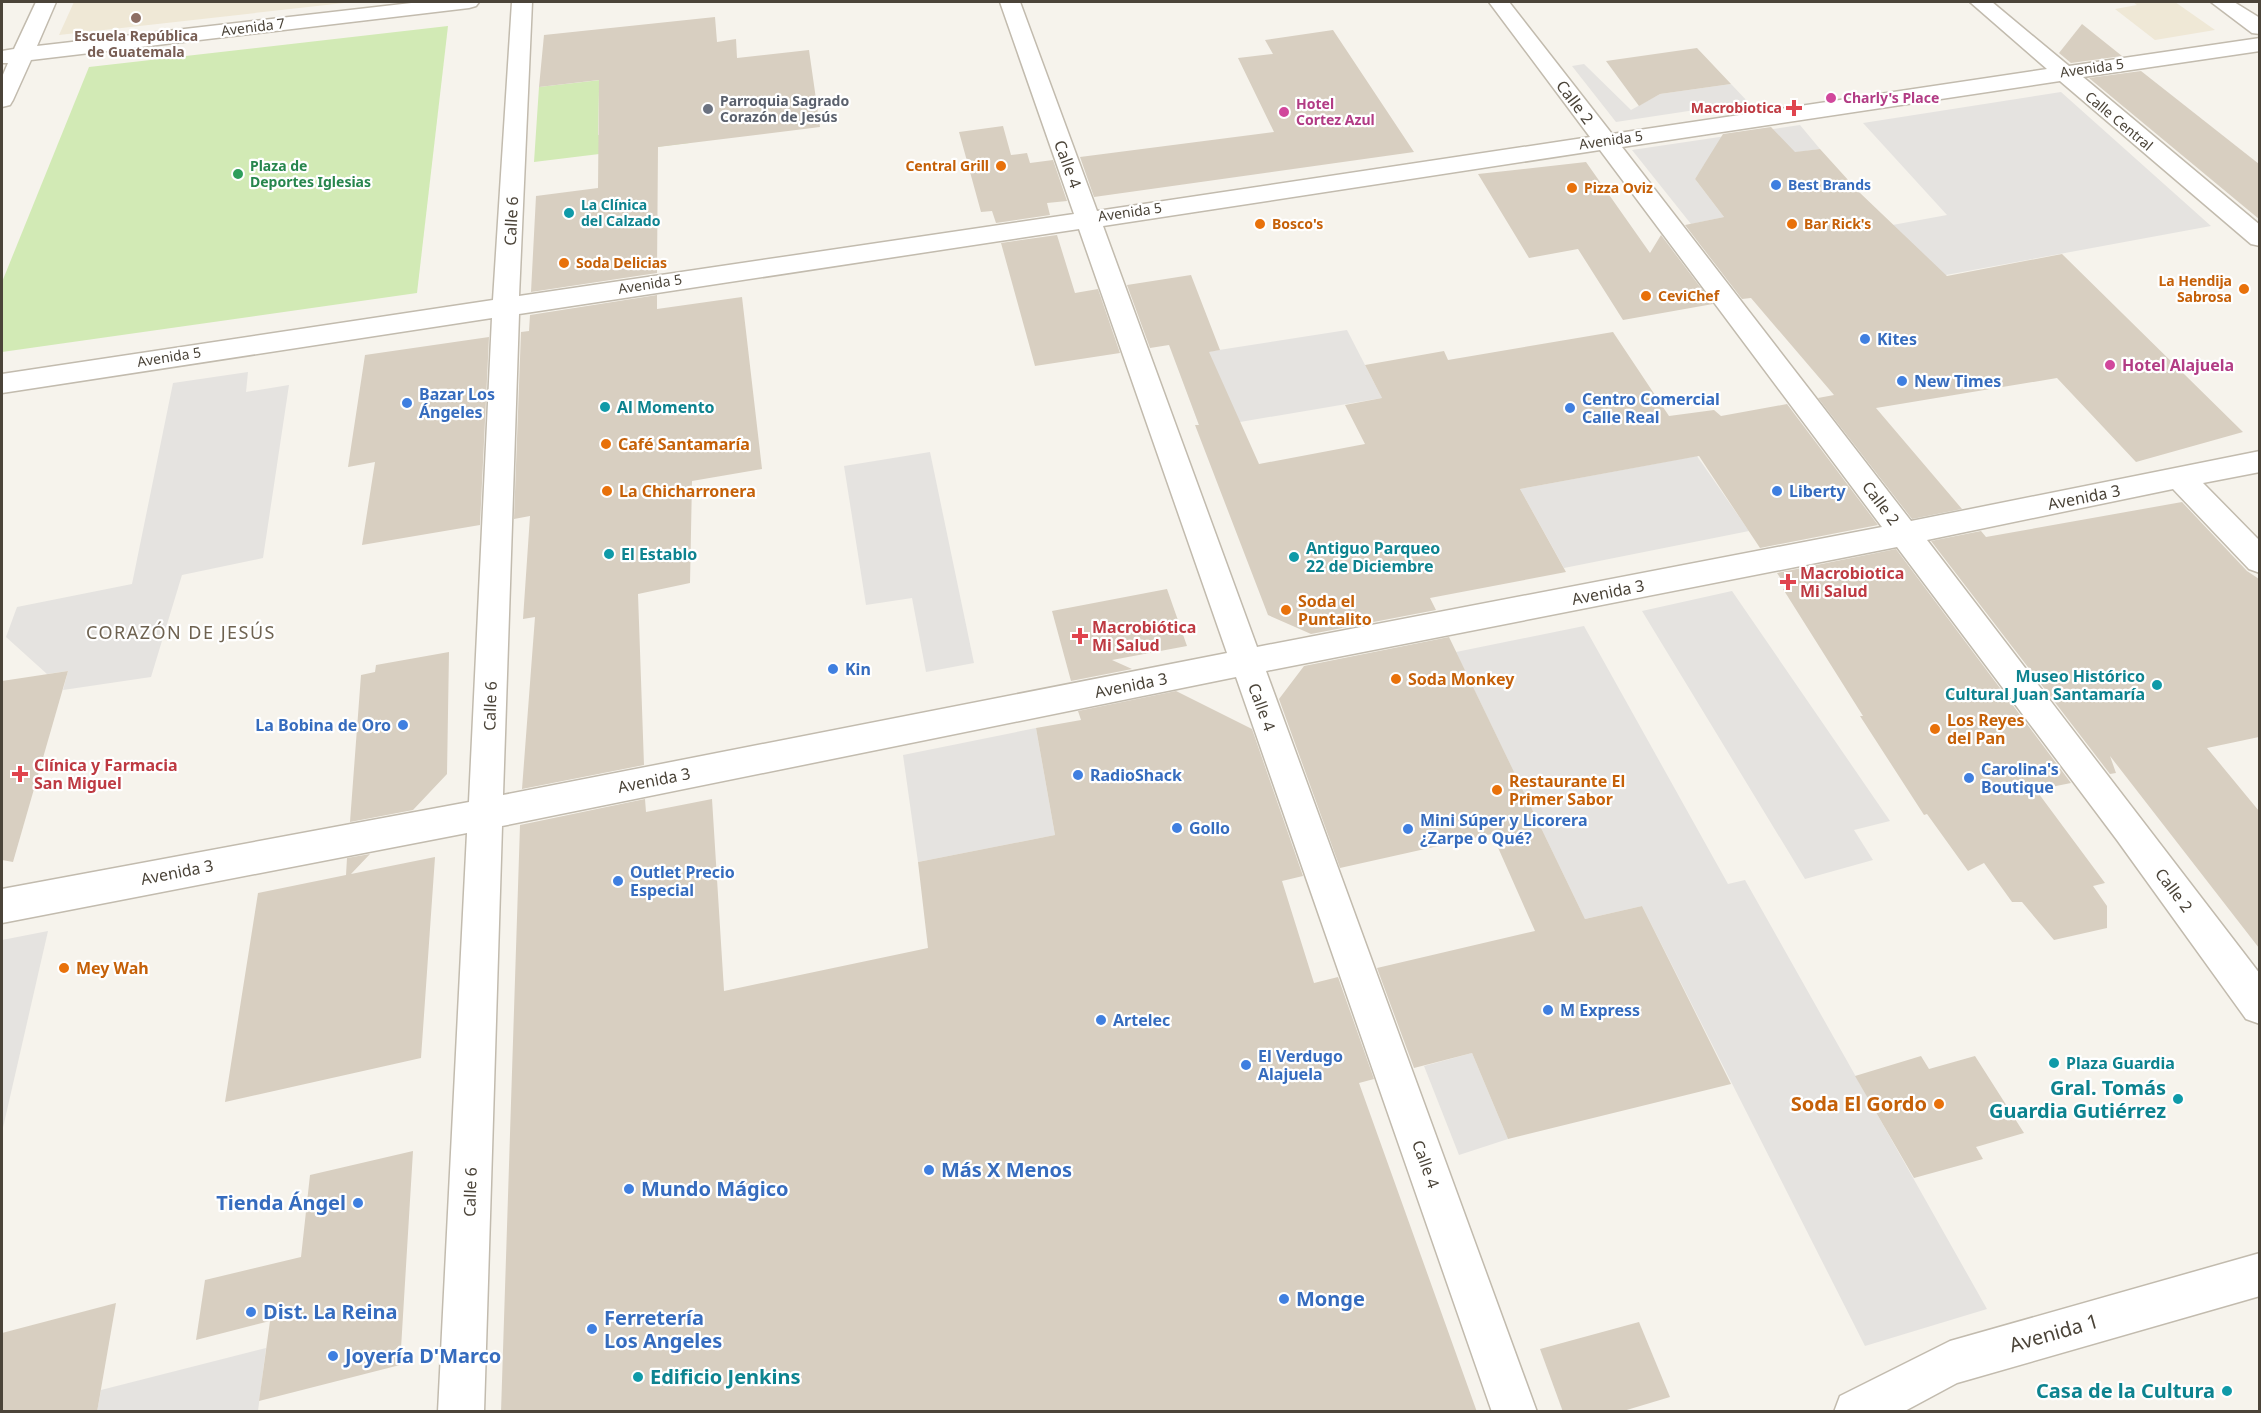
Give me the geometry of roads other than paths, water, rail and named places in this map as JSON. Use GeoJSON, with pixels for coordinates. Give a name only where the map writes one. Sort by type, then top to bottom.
{"type":"FeatureCollection","features":[{"type":"Feature","properties":{"kind":"street"},"geometry":{"type":"LineString","coordinates":[[2,100],[12,56],[46,2]]}},
{"type":"Feature","properties":{"kind":"street","name":"Avenida 7"},"geometry":{"type":"LineString","coordinates":[[12,56],[469,2]]}},
{"type":"Feature","properties":{"kind":"street","name":"Calle 6"},"geometry":{"type":"LineString","coordinates":[[461,1412],[506,306],[522,2]]}},
{"type":"Feature","properties":{"kind":"street","name":"Calle 4"},"geometry":{"type":"LineString","coordinates":[[1010,2],[1515,1412]]}},
{"type":"Feature","properties":{"kind":"street","name":"Calle 2"},"geometry":{"type":"LineString","coordinates":[[1499,2],[1903,532],[2259,1006]]}},
{"type":"Feature","properties":{"kind":"street","name":"Calle Central"},"geometry":{"type":"LineString","coordinates":[[1980,2],[2259,238]]}},
{"type":"Feature","properties":{"kind":"street"},"geometry":{"type":"LineString","coordinates":[[2221,2],[2257,31]]}},
{"type":"Feature","properties":{"kind":"street","name":"Avenida 5"},"geometry":{"type":"LineString","coordinates":[[2,383],[2061,72],[2257,31]]}},
{"type":"Feature","properties":{"kind":"street","name":"Avenida 3"},"geometry":{"type":"LineString","coordinates":[[2,906],[486,814],[1246,662],[1682,579],[1903,532],[2259,462]]}},
{"type":"Feature","properties":{"kind":"street"},"geometry":{"type":"LineString","coordinates":[[2180,478],[2259,561]]}},
{"type":"Feature","properties":{"kind":"street","name":"Avenida 1"},"geometry":{"type":"LineString","coordinates":[[1856,1412],[1950,1363],[2259,1274]]}},
{"type":"Feature","properties":{"kind":"place","name":"Escuela República de Guatemala"},"geometry":{"type":"Point","coordinates":[136,18]}},
{"type":"Feature","properties":{"kind":"place","name":"Charly's Place"},"geometry":{"type":"Point","coordinates":[1831,98]}},
{"type":"Feature","properties":{"kind":"place","name":"Macrobiotica"},"geometry":{"type":"Point","coordinates":[1794,108]}},
{"type":"Feature","properties":{"kind":"place","name":"Parroquia Sagrado Corazón de Jesús"},"geometry":{"type":"Point","coordinates":[708,109]}},
{"type":"Feature","properties":{"kind":"place","name":"Hotel Cortez Azul"},"geometry":{"type":"Point","coordinates":[1284,112]}},
{"type":"Feature","properties":{"kind":"place","name":"Central Grill"},"geometry":{"type":"Point","coordinates":[1001,166]}},
{"type":"Feature","properties":{"kind":"place","name":"Plaza de Deportes Iglesias"},"geometry":{"type":"Point","coordinates":[238,174]}},
{"type":"Feature","properties":{"kind":"place","name":"Best Brands"},"geometry":{"type":"Point","coordinates":[1776,185]}},
{"type":"Feature","properties":{"kind":"place","name":"Pizza Oviz"},"geometry":{"type":"Point","coordinates":[1572,188]}},
{"type":"Feature","properties":{"kind":"place","name":"La Clínica del Calzado"},"geometry":{"type":"Point","coordinates":[569,213]}},
{"type":"Feature","properties":{"kind":"place","name":"Bosco's"},"geometry":{"type":"Point","coordinates":[1260,224]}},
{"type":"Feature","properties":{"kind":"place","name":"Bar Rick's"},"geometry":{"type":"Point","coordinates":[1792,224]}},
{"type":"Feature","properties":{"kind":"place","name":"Soda Delicias"},"geometry":{"type":"Point","coordinates":[564,263]}},
{"type":"Feature","properties":{"kind":"place","name":"La Hendija Sabrosa"},"geometry":{"type":"Point","coordinates":[2244,289]}},
{"type":"Feature","properties":{"kind":"place","name":"CeviChef"},"geometry":{"type":"Point","coordinates":[1646,296]}},
{"type":"Feature","properties":{"kind":"place","name":"Kites"},"geometry":{"type":"Point","coordinates":[1865,339]}},
{"type":"Feature","properties":{"kind":"place","name":"Hotel Alajuela"},"geometry":{"type":"Point","coordinates":[2110,365]}},
{"type":"Feature","properties":{"kind":"place","name":"New Times"},"geometry":{"type":"Point","coordinates":[1902,381]}},
{"type":"Feature","properties":{"kind":"place","name":"Bazar Los Ángeles"},"geometry":{"type":"Point","coordinates":[407,403]}},
{"type":"Feature","properties":{"kind":"place","name":"Al Momento"},"geometry":{"type":"Point","coordinates":[605,407]}},
{"type":"Feature","properties":{"kind":"place","name":"Centro Comercial Calle Real"},"geometry":{"type":"Point","coordinates":[1570,408]}},
{"type":"Feature","properties":{"kind":"place","name":"Café Santamaría"},"geometry":{"type":"Point","coordinates":[606,444]}},
{"type":"Feature","properties":{"kind":"place","name":"La Chicharronera"},"geometry":{"type":"Point","coordinates":[607,491]}},
{"type":"Feature","properties":{"kind":"place","name":"Liberty"},"geometry":{"type":"Point","coordinates":[1777,491]}},
{"type":"Feature","properties":{"kind":"place","name":"El Establo"},"geometry":{"type":"Point","coordinates":[609,554]}},
{"type":"Feature","properties":{"kind":"place","name":"Antiguo Parqueo 22 de Diciembre"},"geometry":{"type":"Point","coordinates":[1294,557]}},
{"type":"Feature","properties":{"kind":"place","name":"Macrobiotica Mi Salud"},"geometry":{"type":"Point","coordinates":[1788,582]}},
{"type":"Feature","properties":{"kind":"place","name":"Soda el Puntalito"},"geometry":{"type":"Point","coordinates":[1286,610]}},
{"type":"Feature","properties":{"kind":"place","name":"Macrobiótica Mi Salud"},"geometry":{"type":"Point","coordinates":[1080,636]}},
{"type":"Feature","properties":{"kind":"place","name":"Kin"},"geometry":{"type":"Point","coordinates":[833,669]}},
{"type":"Feature","properties":{"kind":"place","name":"Soda Monkey"},"geometry":{"type":"Point","coordinates":[1396,679]}},
{"type":"Feature","properties":{"kind":"place","name":"Museo Histórico Cultural Juan Santamaría"},"geometry":{"type":"Point","coordinates":[2157,685]}},
{"type":"Feature","properties":{"kind":"place","name":"La Bobina de Oro"},"geometry":{"type":"Point","coordinates":[403,725]}},
{"type":"Feature","properties":{"kind":"place","name":"Los Reyes del Pan"},"geometry":{"type":"Point","coordinates":[1935,729]}},
{"type":"Feature","properties":{"kind":"place","name":"Clínica y Farmacia San Miguel"},"geometry":{"type":"Point","coordinates":[20,774]}},
{"type":"Feature","properties":{"kind":"place","name":"RadioShack"},"geometry":{"type":"Point","coordinates":[1078,775]}},
{"type":"Feature","properties":{"kind":"place","name":"Carolina's Boutique"},"geometry":{"type":"Point","coordinates":[1969,778]}},
{"type":"Feature","properties":{"kind":"place","name":"Restaurante El Primer Sabor"},"geometry":{"type":"Point","coordinates":[1497,790]}},
{"type":"Feature","properties":{"kind":"place","name":"Gollo"},"geometry":{"type":"Point","coordinates":[1177,828]}},
{"type":"Feature","properties":{"kind":"place","name":"Mini Súper y Licorera ¿Zarpe o Qué?"},"geometry":{"type":"Point","coordinates":[1408,829]}},
{"type":"Feature","properties":{"kind":"place","name":"Outlet Precio Especial"},"geometry":{"type":"Point","coordinates":[618,881]}},
{"type":"Feature","properties":{"kind":"place","name":"Mey Wah"},"geometry":{"type":"Point","coordinates":[64,968]}},
{"type":"Feature","properties":{"kind":"place","name":"M Express"},"geometry":{"type":"Point","coordinates":[1548,1010]}},
{"type":"Feature","properties":{"kind":"place","name":"Artelec"},"geometry":{"type":"Point","coordinates":[1101,1020]}},
{"type":"Feature","properties":{"kind":"place","name":"Plaza Guardia"},"geometry":{"type":"Point","coordinates":[2054,1063]}},
{"type":"Feature","properties":{"kind":"place","name":"El Verdugo Alajuela"},"geometry":{"type":"Point","coordinates":[1246,1065]}},
{"type":"Feature","properties":{"kind":"place","name":"Gral. Tomás Guardia Gutiérrez"},"geometry":{"type":"Point","coordinates":[2178,1099]}},
{"type":"Feature","properties":{"kind":"place","name":"Soda El Gordo"},"geometry":{"type":"Point","coordinates":[1939,1104]}},
{"type":"Feature","properties":{"kind":"place","name":"Más X Menos"},"geometry":{"type":"Point","coordinates":[929,1170]}},
{"type":"Feature","properties":{"kind":"place","name":"Mundo Mágico"},"geometry":{"type":"Point","coordinates":[629,1189]}},
{"type":"Feature","properties":{"kind":"place","name":"Tienda Ángel"},"geometry":{"type":"Point","coordinates":[358,1203]}},
{"type":"Feature","properties":{"kind":"place","name":"Monge"},"geometry":{"type":"Point","coordinates":[1284,1299]}},
{"type":"Feature","properties":{"kind":"place","name":"Dist. La Reina"},"geometry":{"type":"Point","coordinates":[251,1312]}},
{"type":"Feature","properties":{"kind":"place","name":"Ferretería Los Angeles"},"geometry":{"type":"Point","coordinates":[592,1329]}},
{"type":"Feature","properties":{"kind":"place","name":"Joyería D'Marco"},"geometry":{"type":"Point","coordinates":[333,1356]}},
{"type":"Feature","properties":{"kind":"place","name":"Edificio Jenkins"},"geometry":{"type":"Point","coordinates":[638,1377]}},
{"type":"Feature","properties":{"kind":"place","name":"Casa de la Cultura"},"geometry":{"type":"Point","coordinates":[2227,1391]}},
{"type":"Feature","properties":{"kind":"district","name":"CORAZÓN DE JESÚS"},"geometry":{"type":"Point","coordinates":[181,633]}}]}
